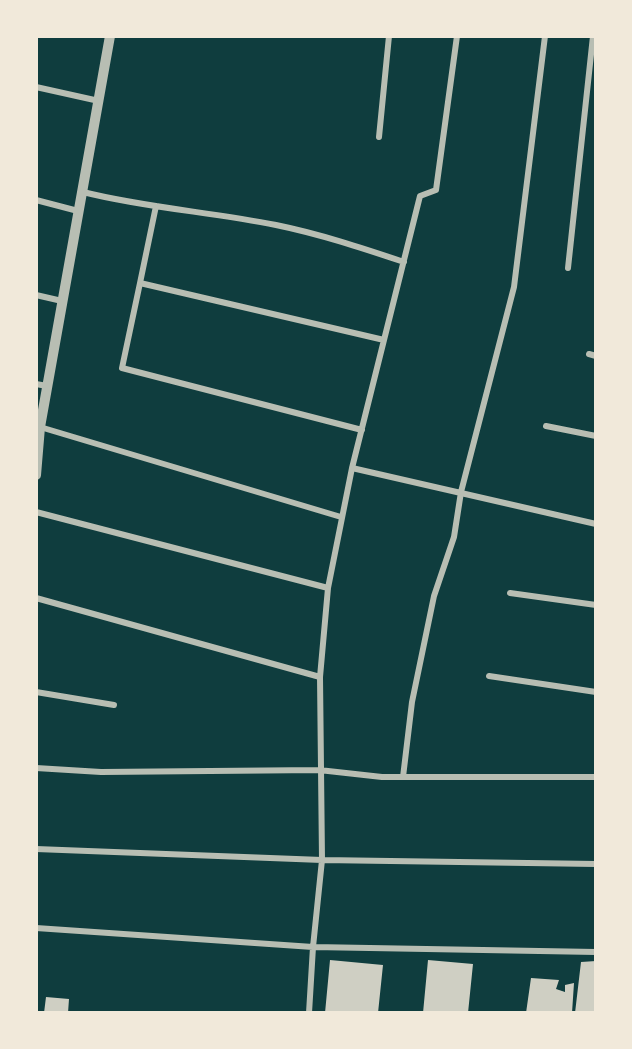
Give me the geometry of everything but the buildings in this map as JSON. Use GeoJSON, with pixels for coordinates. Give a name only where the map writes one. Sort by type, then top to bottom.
{"type":"FeatureCollection","features":[{"type":"Feature","properties":{"kind":"street"},"geometry":{"type":"LineString","coordinates":[[36,475],[41,385],[62,301],[110,36]]}},
{"type":"Feature","properties":{"kind":"street"},"geometry":{"type":"LineString","coordinates":[[379,137],[389,36]]}},
{"type":"Feature","properties":{"kind":"street"},"geometry":{"type":"LineString","coordinates":[[309,1013],[322,860],[319,770],[320,677],[328,588],[352,468],[420,195],[436,190],[457,36]]}},
{"type":"Feature","properties":{"kind":"street"},"geometry":{"type":"LineString","coordinates":[[403,777],[412,702],[434,596],[454,537],[462,492],[514,287],[545,36]]}},
{"type":"Feature","properties":{"kind":"street"},"geometry":{"type":"LineString","coordinates":[[568,268],[593,36]]}},
{"type":"Feature","properties":{"kind":"street"},"geometry":{"type":"LineString","coordinates":[[36,87],[99,101]]}},
{"type":"Feature","properties":{"kind":"street"},"geometry":{"type":"LineString","coordinates":[[83,192],[121,202],[310,232],[404,261]]}},
{"type":"Feature","properties":{"kind":"street"},"geometry":{"type":"LineString","coordinates":[[36,200],[78,210]]}},
{"type":"Feature","properties":{"kind":"street"},"geometry":{"type":"LineString","coordinates":[[156,206],[122,368],[362,430]]}},
{"type":"Feature","properties":{"kind":"street"},"geometry":{"type":"LineString","coordinates":[[140,283],[384,340]]}},
{"type":"Feature","properties":{"kind":"street"},"geometry":{"type":"LineString","coordinates":[[36,295],[62,301]]}},
{"type":"Feature","properties":{"kind":"street"},"geometry":{"type":"LineString","coordinates":[[546,426],[596,436]]}},
{"type":"Feature","properties":{"kind":"street"},"geometry":{"type":"LineString","coordinates":[[38,427],[341,517]]}},
{"type":"Feature","properties":{"kind":"street"},"geometry":{"type":"LineString","coordinates":[[352,468],[596,524]]}},
{"type":"Feature","properties":{"kind":"street"},"geometry":{"type":"LineString","coordinates":[[36,512],[328,588]]}},
{"type":"Feature","properties":{"kind":"street"},"geometry":{"type":"LineString","coordinates":[[510,593],[596,605]]}},
{"type":"Feature","properties":{"kind":"street"},"geometry":{"type":"LineString","coordinates":[[36,598],[320,677]]}},
{"type":"Feature","properties":{"kind":"street"},"geometry":{"type":"LineString","coordinates":[[489,676],[596,692]]}},
{"type":"Feature","properties":{"kind":"street"},"geometry":{"type":"LineString","coordinates":[[36,692],[114,705]]}},
{"type":"Feature","properties":{"kind":"street"},"geometry":{"type":"LineString","coordinates":[[36,768],[101,772],[319,770],[403,777],[596,777]]}},
{"type":"Feature","properties":{"kind":"street"},"geometry":{"type":"LineString","coordinates":[[36,849],[322,860],[596,864]]}},
{"type":"Feature","properties":{"kind":"street"},"geometry":{"type":"LineString","coordinates":[[36,928],[313,947],[596,952]]}}]}
